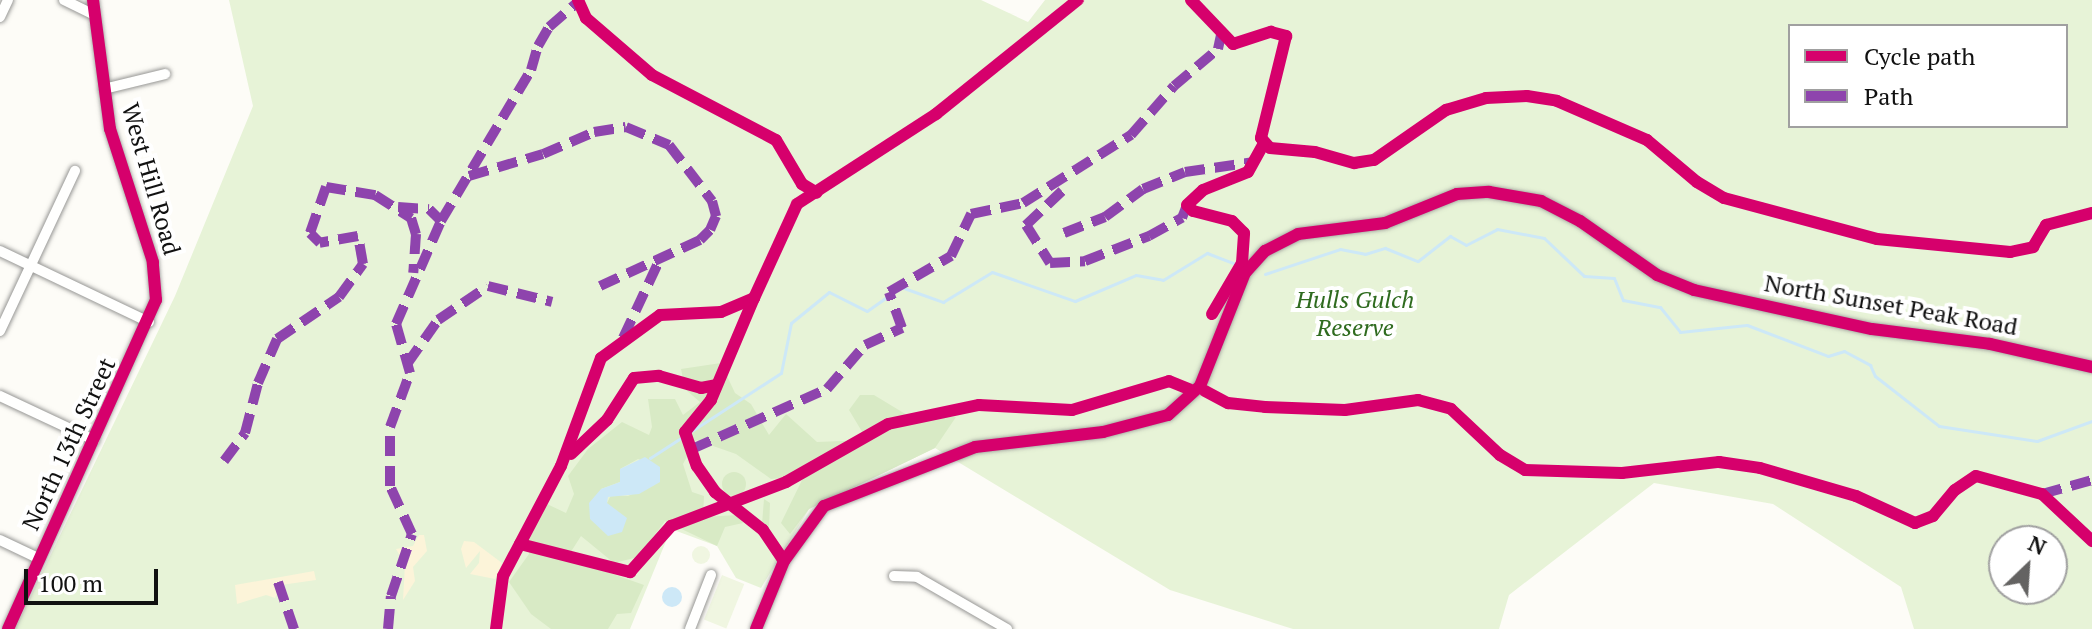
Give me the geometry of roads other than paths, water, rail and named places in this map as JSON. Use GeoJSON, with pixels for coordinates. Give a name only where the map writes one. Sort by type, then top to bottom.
{"type":"FeatureCollection","features":[{"type":"Feature","properties":{"kind":"street"},"geometry":{"type":"LineString","coordinates":[[0,17],[8,0]]}},
{"type":"Feature","properties":{"kind":"street"},"geometry":{"type":"LineString","coordinates":[[64,0],[95,15]]}},
{"type":"Feature","properties":{"kind":"street","name":"West Hill Road"},"geometry":{"type":"LineString","coordinates":[[93,0],[104,89],[125,185],[155,274]]}},
{"type":"Feature","properties":{"kind":"street"},"geometry":{"type":"LineString","coordinates":[[104,89],[165,74]]}},
{"type":"Feature","properties":{"kind":"street"},"geometry":{"type":"LineString","coordinates":[[0,331],[75,171]]}},
{"type":"Feature","properties":{"kind":"street","name":"North Sunset Peak Road"},"geometry":{"type":"LineString","coordinates":[[756,629],[784,561],[824,506],[975,447],[1103,432],[1168,415],[1200,386],[1245,273],[1265,251],[1298,234],[1385,223],[1457,194],[1489,192],[1541,201],[1580,221],[1657,275],[1694,290],[1872,329],[1990,344],[2092,367]]}},
{"type":"Feature","properties":{"kind":"street"},"geometry":{"type":"LineString","coordinates":[[0,251],[149,322]]}},
{"type":"Feature","properties":{"kind":"street","name":"North 13th Street"},"geometry":{"type":"LineString","coordinates":[[8,629],[149,322],[155,274]]}},
{"type":"Feature","properties":{"kind":"street"},"geometry":{"type":"LineString","coordinates":[[0,396],[94,440]]}},
{"type":"Feature","properties":{"kind":"street"},"geometry":{"type":"LineString","coordinates":[[0,540],[40,559]]}},
{"type":"Feature","properties":{"kind":"street"},"geometry":{"type":"LineString","coordinates":[[690,629],[711,575]]}},
{"type":"Feature","properties":{"kind":"street"},"geometry":{"type":"LineString","coordinates":[[894,576],[917,577],[1007,629]]}},
{"type":"Feature","properties":{"kind":"water"},"geometry":{"type":"Polygon","coordinates":[[[645,457],[660,467],[660,482],[639,494],[608,497],[607,503],[627,518],[622,532],[608,536],[590,519],[589,503],[601,489],[620,482],[620,469],[645,457]]]}},
{"type":"Feature","properties":{"kind":"water"},"geometry":{"type":"Polygon","coordinates":[[[672,587],[679,590],[682,597],[679,604],[672,607],[665,604],[662,597],[665,590],[672,587]]]}},
{"type":"Feature","properties":{"kind":"waterway"},"geometry":{"type":"LineString","coordinates":[[1265,274],[1340,249],[1365,254],[1385,248],[1418,261],[1450,236],[1466,245],[1497,229],[1544,238],[1584,276],[1614,278],[1623,300],[1660,307],[1680,332],[1747,325],[1828,356],[1844,351],[1870,365],[1875,376],[1939,426],[2037,441],[2092,421]]}},
{"type":"Feature","properties":{"kind":"waterway"},"geometry":{"type":"LineString","coordinates":[[650,458],[781,373],[791,323],[829,292],[867,311],[901,287],[943,302],[992,272],[1075,301],[1136,275],[1163,280],[1207,253],[1236,264]]}},
{"type":"Feature","properties":{"kind":"park label","name":"Hulls Gulch Reserve"},"geometry":{"type":"Point","coordinates":[1355,314]}}]}
